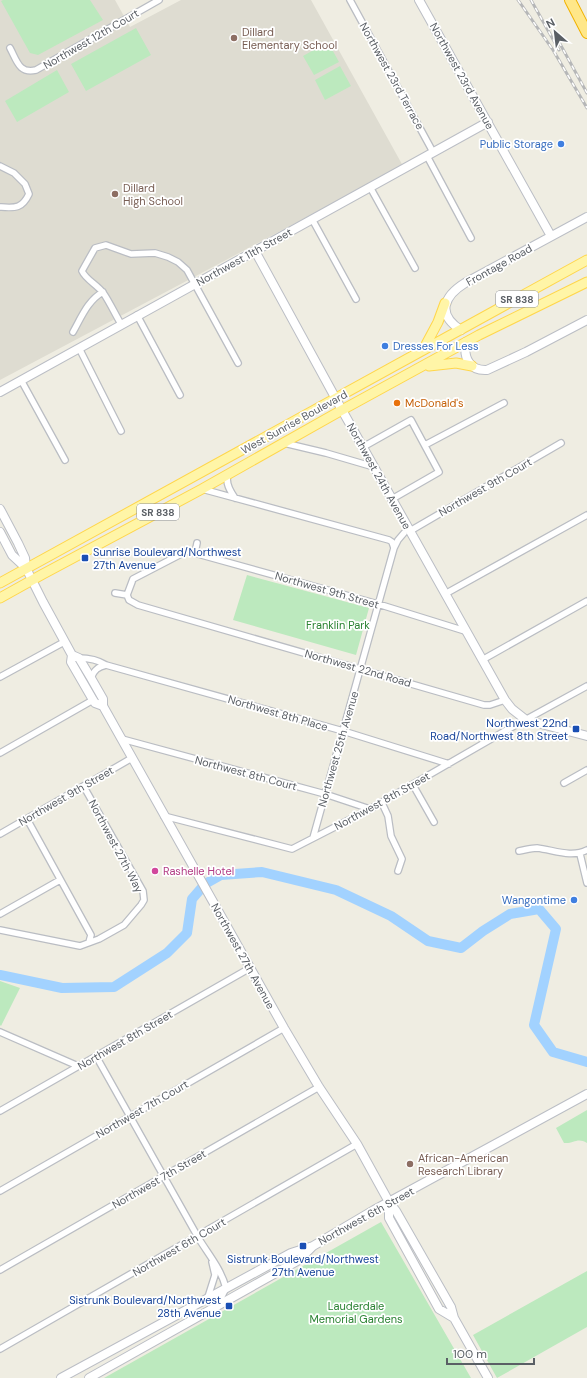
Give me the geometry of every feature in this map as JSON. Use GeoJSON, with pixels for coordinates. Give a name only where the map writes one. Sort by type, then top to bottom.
{"type":"FeatureCollection","features":[{"type":"Feature","properties":{"kind":"highway"},"geometry":{"type":"LineString","coordinates":[[570,0],[587,33]]}},
{"type":"Feature","properties":{"kind":"main road","name":"West Sunrise Boulevard"},"geometry":{"type":"LineString","coordinates":[[0,583],[587,260]]}},
{"type":"Feature","properties":{"kind":"main road","name":"West Sunrise Boulevard"},"geometry":{"type":"LineString","coordinates":[[0,598],[202,489],[466,342],[587,282]]}},
{"type":"Feature","properties":{"kind":"main road"},"geometry":{"type":"LineString","coordinates":[[422,351],[438,322],[446,303]]}},
{"type":"Feature","properties":{"kind":"main road"},"geometry":{"type":"LineString","coordinates":[[421,367],[448,363],[472,366]]}},
{"type":"Feature","properties":{"kind":"street","name":"Northwest 12th Court"},"geometry":{"type":"LineString","coordinates":[[10,48],[21,68],[28,72],[36,70],[158,0]]}},
{"type":"Feature","properties":{"kind":"street","name":"Northwest 23rd Terrace"},"geometry":{"type":"LineString","coordinates":[[350,0],[430,154],[471,238]]}},
{"type":"Feature","properties":{"kind":"street","name":"Northwest 23rd Avenue"},"geometry":{"type":"LineString","coordinates":[[420,0],[551,236]]}},
{"type":"Feature","properties":{"kind":"street","name":"Northwest 11th Street"},"geometry":{"type":"LineString","coordinates":[[0,392],[488,122]]}},
{"type":"Feature","properties":{"kind":"street"},"geometry":{"type":"LineString","coordinates":[[0,166],[14,173],[26,184],[29,194],[26,201],[15,208],[0,207]]}},
{"type":"Feature","properties":{"kind":"street"},"geometry":{"type":"LineString","coordinates":[[370,187],[415,268]]}},
{"type":"Feature","properties":{"kind":"street","name":"Frontage Road"},"geometry":{"type":"LineString","coordinates":[[446,303],[450,296],[459,287],[587,217]]}},
{"type":"Feature","properties":{"kind":"street"},"geometry":{"type":"LineString","coordinates":[[312,219],[356,299]]}},
{"type":"Feature","properties":{"kind":"street"},"geometry":{"type":"LineString","coordinates":[[121,324],[103,292],[86,277],[82,271],[95,248],[102,245],[110,246],[131,254],[156,253],[178,262],[187,270],[238,363]]}},
{"type":"Feature","properties":{"kind":"street","name":"Northwest 24th Avenue"},"geometry":{"type":"LineString","coordinates":[[255,251],[335,399],[392,499],[407,532],[445,594],[505,700]]}},
{"type":"Feature","properties":{"kind":"street"},"geometry":{"type":"LineString","coordinates":[[73,332],[90,303],[96,296],[103,292]]}},
{"type":"Feature","properties":{"kind":"street"},"geometry":{"type":"LineString","coordinates":[[446,303],[446,311],[449,320],[453,325],[461,330]]}},
{"type":"Feature","properties":{"kind":"street"},"geometry":{"type":"LineString","coordinates":[[137,315],[180,395]]}},
{"type":"Feature","properties":{"kind":"street"},"geometry":{"type":"LineString","coordinates":[[466,342],[466,356],[472,366],[481,370],[487,370],[526,352],[587,320]]}},
{"type":"Feature","properties":{"kind":"street"},"geometry":{"type":"LineString","coordinates":[[79,348],[121,431]]}},
{"type":"Feature","properties":{"kind":"street"},"geometry":{"type":"LineString","coordinates":[[21,380],[65,460]]}},
{"type":"Feature","properties":{"kind":"street"},"geometry":{"type":"LineString","coordinates":[[424,445],[504,403]]}},
{"type":"Feature","properties":{"kind":"street"},"geometry":{"type":"LineString","coordinates":[[363,448],[411,420],[439,472],[392,499]]}},
{"type":"Feature","properties":{"kind":"street"},"geometry":{"type":"LineString","coordinates":[[284,443],[326,452],[374,467]]}},
{"type":"Feature","properties":{"kind":"street","name":"Northwest 9th Court"},"geometry":{"type":"LineString","coordinates":[[392,544],[407,532],[561,443]]}},
{"type":"Feature","properties":{"kind":"street"},"geometry":{"type":"LineString","coordinates":[[228,474],[226,480],[230,491],[235,498]]}},
{"type":"Feature","properties":{"kind":"street"},"geometry":{"type":"LineString","coordinates":[[202,489],[392,544],[407,532]]}},
{"type":"Feature","properties":{"kind":"street","name":"Northwest 27th Avenue"},"geometry":{"type":"LineString","coordinates":[[0,509],[23,553],[26,568],[64,642],[91,678],[103,699],[103,706],[284,1028],[319,1087],[357,1144],[389,1202],[389,1218],[439,1309],[454,1318],[488,1378]]}},
{"type":"Feature","properties":{"kind":"street"},"geometry":{"type":"LineString","coordinates":[[445,594],[587,515]]}},
{"type":"Feature","properties":{"kind":"street","name":"Northwest 27th Avenue"},"geometry":{"type":"LineString","coordinates":[[0,532],[12,555],[26,568]]}},
{"type":"Feature","properties":{"kind":"street"},"geometry":{"type":"LineString","coordinates":[[195,553],[196,543]]}},
{"type":"Feature","properties":{"kind":"street","name":"Northwest 25th Avenue"},"geometry":{"type":"LineString","coordinates":[[313,838],[378,604],[392,544]]}},
{"type":"Feature","properties":{"kind":"street","name":"Northwest 9th Street"},"geometry":{"type":"LineString","coordinates":[[126,595],[132,579],[187,551],[378,604],[465,631]]}},
{"type":"Feature","properties":{"kind":"street"},"geometry":{"type":"LineString","coordinates":[[115,594],[126,595]]}},
{"type":"Feature","properties":{"kind":"street","name":"Northwest 22nd Road"},"geometry":{"type":"LineString","coordinates":[[126,595],[129,600],[138,606],[360,668],[484,705],[490,705],[505,700]]}},
{"type":"Feature","properties":{"kind":"street"},"geometry":{"type":"LineString","coordinates":[[482,660],[587,601]]}},
{"type":"Feature","properties":{"kind":"street"},"geometry":{"type":"LineString","coordinates":[[0,677],[64,642]]}},
{"type":"Feature","properties":{"kind":"street","name":"Northwest 27th Avenue"},"geometry":{"type":"LineString","coordinates":[[76,657],[71,662],[95,703],[103,706]]}},
{"type":"Feature","properties":{"kind":"street","name":"Northwest 8th Place"},"geometry":{"type":"LineString","coordinates":[[76,657],[94,660],[101,662],[106,666],[343,731],[449,764]]}},
{"type":"Feature","properties":{"kind":"street"},"geometry":{"type":"LineString","coordinates":[[91,678],[98,667],[106,666]]}},
{"type":"Feature","properties":{"kind":"street","name":"Northwest 8th Street"},"geometry":{"type":"LineString","coordinates":[[164,816],[292,849],[382,803],[587,686]]}},
{"type":"Feature","properties":{"kind":"street"},"geometry":{"type":"LineString","coordinates":[[0,753],[93,700]]}},
{"type":"Feature","properties":{"kind":"street"},"geometry":{"type":"LineString","coordinates":[[505,700],[512,709],[526,720],[587,736]]}},
{"type":"Feature","properties":{"kind":"street","name":"Northwest 8th Court"},"geometry":{"type":"LineString","coordinates":[[122,739],[325,794],[370,809]]}},
{"type":"Feature","properties":{"kind":"street","name":"Northwest 9th Street"},"geometry":{"type":"LineString","coordinates":[[0,834],[132,758]]}},
{"type":"Feature","properties":{"kind":"street"},"geometry":{"type":"LineString","coordinates":[[564,783],[587,770]]}},
{"type":"Feature","properties":{"kind":"street"},"geometry":{"type":"LineString","coordinates":[[413,785],[434,822]]}},
{"type":"Feature","properties":{"kind":"street","name":"Northwest 27th Way"},"geometry":{"type":"LineString","coordinates":[[84,787],[142,891],[144,900],[124,925],[99,939],[89,942]]}},
{"type":"Feature","properties":{"kind":"street"},"geometry":{"type":"LineString","coordinates":[[382,803],[388,816],[391,836],[402,859],[398,871]]}},
{"type":"Feature","properties":{"kind":"street"},"geometry":{"type":"LineString","coordinates":[[0,930],[80,946],[89,942],[91,935],[26,819]]}},
{"type":"Feature","properties":{"kind":"street"},"geometry":{"type":"LineString","coordinates":[[518,851],[532,848],[580,854],[587,850]]}},
{"type":"Feature","properties":{"kind":"street"},"geometry":{"type":"LineString","coordinates":[[580,854],[587,883]]}},
{"type":"Feature","properties":{"kind":"street"},"geometry":{"type":"LineString","coordinates":[[0,914],[60,880]]}},
{"type":"Feature","properties":{"kind":"street","name":"Northwest 8th Street"},"geometry":{"type":"LineString","coordinates":[[0,1111],[250,968]]}},
{"type":"Feature","properties":{"kind":"street","name":"Northwest 7th Court"},"geometry":{"type":"LineString","coordinates":[[0,1191],[284,1028]]}},
{"type":"Feature","properties":{"kind":"street"},"geometry":{"type":"LineString","coordinates":[[1,1033],[78,1066]]}},
{"type":"Feature","properties":{"kind":"street"},"geometry":{"type":"LineString","coordinates":[[96,1056],[223,1278],[226,1288],[217,1306]]}},
{"type":"Feature","properties":{"kind":"street","name":"Northwest 7th Street"},"geometry":{"type":"LineString","coordinates":[[0,1270],[319,1087]]}},
{"type":"Feature","properties":{"kind":"street","name":"Northwest 6th Street"},"geometry":{"type":"LineString","coordinates":[[61,1378],[291,1253],[313,1246],[374,1210],[587,1094]]}},
{"type":"Feature","properties":{"kind":"street","name":"Northwest 6th Court"},"geometry":{"type":"LineString","coordinates":[[0,1349],[357,1144]]}},
{"type":"Feature","properties":{"kind":"street","name":"Northwest 6th Street"},"geometry":{"type":"LineString","coordinates":[[89,1378],[299,1260],[313,1246]]}},
{"type":"Feature","properties":{"kind":"street"},"geometry":{"type":"LineString","coordinates":[[208,1297],[215,1275],[212,1259]]}},
{"type":"Feature","properties":{"kind":"shaded area"},"geometry":{"type":"Polygon","coordinates":[[[0,0],[115,0],[130,27],[181,0],[311,0],[403,166],[0,380],[0,0]]]}},
{"type":"Feature","properties":{"kind":"green space"},"geometry":{"type":"Polygon","coordinates":[[[90,0],[103,20],[38,55],[30,53],[1,1],[90,0]]]}},
{"type":"Feature","properties":{"kind":"green space"},"geometry":{"type":"Polygon","coordinates":[[[136,28],[151,55],[86,91],[71,64],[136,28]]]}},
{"type":"Feature","properties":{"kind":"green space"},"geometry":{"type":"Polygon","coordinates":[[[328,42],[339,62],[314,75],[303,56],[328,42]]]}},
{"type":"Feature","properties":{"kind":"green space"},"geometry":{"type":"Polygon","coordinates":[[[340,66],[351,86],[325,100],[315,80],[340,66]]]}},
{"type":"Feature","properties":{"kind":"green space"},"geometry":{"type":"Polygon","coordinates":[[[57,70],[69,92],[17,122],[5,101],[57,70]]]}},
{"type":"Feature","properties":{"kind":"green space","name":"Franklin Park"},"geometry":{"type":"Polygon","coordinates":[[[247,575],[369,608],[356,655],[233,620],[247,575]]]}},
{"type":"Feature","properties":{"kind":"green space"},"geometry":{"type":"Polygon","coordinates":[[[0,981],[20,988],[1,1026],[0,1025],[0,981]]]}},
{"type":"Feature","properties":{"kind":"green space"},"geometry":{"type":"Polygon","coordinates":[[[587,1110],[587,1143],[584,1141],[578,1141],[564,1143],[556,1128],[587,1110]]]}},
{"type":"Feature","properties":{"kind":"green space","name":"Lauderdale Memorial Gardens"},"geometry":{"type":"Polygon","coordinates":[[[381,1222],[471,1378],[104,1378],[381,1222]]]}},
{"type":"Feature","properties":{"kind":"green space"},"geometry":{"type":"Polygon","coordinates":[[[587,1271],[587,1327],[497,1378],[473,1335],[587,1271]]]}},
{"type":"Feature","properties":{"kind":"waterway"},"geometry":{"type":"LineString","coordinates":[[0,975],[62,988],[114,987],[167,953],[187,933],[192,899],[205,884],[221,875],[262,872],[336,890],[391,916],[428,941],[461,948],[483,931],[510,914],[539,909],[556,929],[534,1025],[553,1052],[587,1062]]}},
{"type":"Feature","properties":{"kind":"railway"},"geometry":{"type":"LineString","coordinates":[[518,0],[553,50],[587,108]]}},
{"type":"Feature","properties":{"kind":"railway"},"geometry":{"type":"LineString","coordinates":[[531,0],[559,50]]}},
{"type":"Feature","properties":{"kind":"railway"},"geometry":{"type":"LineString","coordinates":[[559,42],[587,93]]}},
{"type":"Feature","properties":{"kind":"place","name":"Dillard Elementary School"},"geometry":{"type":"Point","coordinates":[234,38]}},
{"type":"Feature","properties":{"kind":"place","name":"Public Storage"},"geometry":{"type":"Point","coordinates":[561,144]}},
{"type":"Feature","properties":{"kind":"place","name":"Dillard High School"},"geometry":{"type":"Point","coordinates":[115,194]}},
{"type":"Feature","properties":{"kind":"place","name":"Dresses For Less"},"geometry":{"type":"Point","coordinates":[385,346]}},
{"type":"Feature","properties":{"kind":"place","name":"McDonald's"},"geometry":{"type":"Point","coordinates":[397,403]}},
{"type":"Feature","properties":{"kind":"place","name":"Sunrise Boulevard/Northwest 27th Avenue"},"geometry":{"type":"Point","coordinates":[85,558]}},
{"type":"Feature","properties":{"kind":"place","name":"Northwest 22nd Road/Northwest 8th Street"},"geometry":{"type":"Point","coordinates":[576,729]}},
{"type":"Feature","properties":{"kind":"place","name":"Rashelle Hotel"},"geometry":{"type":"Point","coordinates":[155,871]}},
{"type":"Feature","properties":{"kind":"place","name":"Wangontime"},"geometry":{"type":"Point","coordinates":[574,900]}},
{"type":"Feature","properties":{"kind":"place","name":"African-American Research Library"},"geometry":{"type":"Point","coordinates":[410,1164]}},
{"type":"Feature","properties":{"kind":"place","name":"Sistrunk Boulevard/Northwest 27th Avenue"},"geometry":{"type":"Point","coordinates":[303,1246]}},
{"type":"Feature","properties":{"kind":"place","name":"Sistrunk Boulevard/Northwest 28th Avenue"},"geometry":{"type":"Point","coordinates":[229,1306]}}]}
